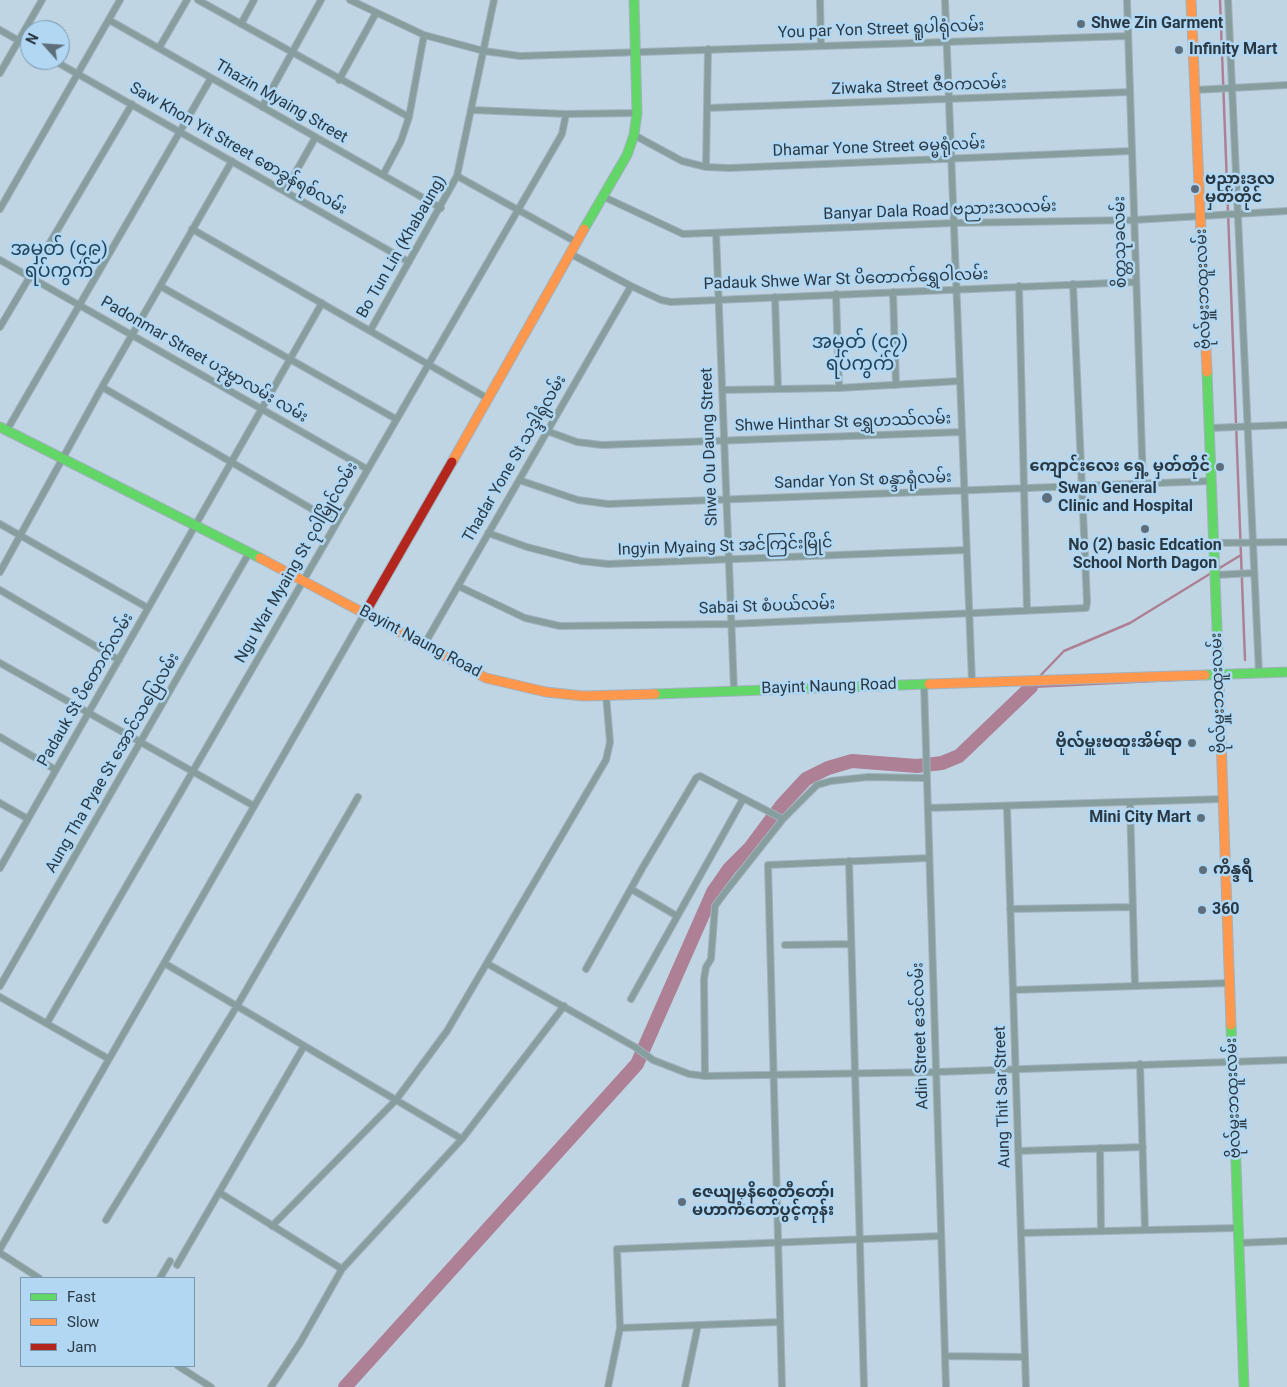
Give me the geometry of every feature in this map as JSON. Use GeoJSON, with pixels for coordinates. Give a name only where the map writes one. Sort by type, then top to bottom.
{"type":"FeatureCollection","features":[{"type":"Feature","properties":{"kind":"main road"},"geometry":{"type":"LineString","coordinates":[[365,613],[627,155],[634,135],[636,113],[634,0]]}},
{"type":"Feature","properties":{"kind":"main road","name":"ဗိုလ်မှူးဘထူးလမ်း"},"geometry":{"type":"LineString","coordinates":[[1191,0],[1210,428],[1244,1387]]}},
{"type":"Feature","properties":{"kind":"main road","name":"Bayint Naung Road"},"geometry":{"type":"LineString","coordinates":[[4,428],[303,580],[486,678],[546,692],[583,696],[1287,672]]}},
{"type":"Feature","properties":{"kind":"street"},"geometry":{"type":"LineString","coordinates":[[0,73],[42,0]]}},
{"type":"Feature","properties":{"kind":"street"},"geometry":{"type":"LineString","coordinates":[[0,209],[120,0]]}},
{"type":"Feature","properties":{"kind":"street"},"geometry":{"type":"LineString","coordinates":[[159,48],[187,0]]}},
{"type":"Feature","properties":{"kind":"street"},"geometry":{"type":"LineString","coordinates":[[198,0],[339,80],[409,117]]}},
{"type":"Feature","properties":{"kind":"street"},"geometry":{"type":"LineString","coordinates":[[241,24],[254,0]]}},
{"type":"Feature","properties":{"kind":"street"},"geometry":{"type":"LineString","coordinates":[[262,107],[321,0]]}},
{"type":"Feature","properties":{"kind":"street","name":"You par Yon Street ရူပါရုံလမ်း"},"geometry":{"type":"LineString","coordinates":[[350,0],[424,35],[484,51],[520,56],[1128,36]]}},
{"type":"Feature","properties":{"kind":"street","name":"Bo Tun Lin (Khabaung)"},"geometry":{"type":"LineString","coordinates":[[370,331],[458,176],[494,0]]}},
{"type":"Feature","properties":{"kind":"street"},"geometry":{"type":"LineString","coordinates":[[820,0],[821,46]]}},
{"type":"Feature","properties":{"kind":"street"},"geometry":{"type":"LineString","coordinates":[[945,0],[972,682]]}},
{"type":"Feature","properties":{"kind":"street","name":"စိတ္တသုခလမ်း"},"geometry":{"type":"LineString","coordinates":[[1127,0],[1143,483]]}},
{"type":"Feature","properties":{"kind":"street"},"geometry":{"type":"LineString","coordinates":[[1228,0],[1230,87],[1239,213],[1249,543],[1259,673]]}},
{"type":"Feature","properties":{"kind":"street"},"geometry":{"type":"LineString","coordinates":[[339,80],[376,13]]}},
{"type":"Feature","properties":{"kind":"street","name":"Thazin Myaing Street"},"geometry":{"type":"LineString","coordinates":[[109,20],[440,208]]}},
{"type":"Feature","properties":{"kind":"street"},"geometry":{"type":"LineString","coordinates":[[0,30],[19,40]]}},
{"type":"Feature","properties":{"kind":"street"},"geometry":{"type":"LineString","coordinates":[[383,175],[401,140],[409,117],[424,35]]}},
{"type":"Feature","properties":{"kind":"street"},"geometry":{"type":"LineString","coordinates":[[706,167],[708,49]]}},
{"type":"Feature","properties":{"kind":"street","name":"Saw Khon Yit Street စောခွန်ရစ်လမ်း"},"geometry":{"type":"LineString","coordinates":[[70,69],[409,262]]}},
{"type":"Feature","properties":{"kind":"street"},"geometry":{"type":"LineString","coordinates":[[4,428],[80,305],[211,78]]}},
{"type":"Feature","properties":{"kind":"street"},"geometry":{"type":"LineString","coordinates":[[1195,90],[1287,85]]}},
{"type":"Feature","properties":{"kind":"street","name":"Ziwaka Street ဇီဝကလမ်း"},"geometry":{"type":"LineString","coordinates":[[708,108],[1130,92]]}},
{"type":"Feature","properties":{"kind":"street"},"geometry":{"type":"LineString","coordinates":[[0,327],[132,104]]}},
{"type":"Feature","properties":{"kind":"street"},"geometry":{"type":"LineString","coordinates":[[473,110],[566,114],[636,113]]}},
{"type":"Feature","properties":{"kind":"street","name":"Ngu War Myaing St ငုဝါမြိုင်လမ်း"},"geometry":{"type":"LineString","coordinates":[[48,1023],[562,134],[566,114]]}},
{"type":"Feature","properties":{"kind":"street","name":"Dhamar Yone Street ဓမ္မရုံလမ်း"},"geometry":{"type":"LineString","coordinates":[[634,135],[682,161],[706,167],[730,168],[1132,151]]}},
{"type":"Feature","properties":{"kind":"street"},"geometry":{"type":"LineString","coordinates":[[285,191],[315,138]]}},
{"type":"Feature","properties":{"kind":"street"},"geometry":{"type":"LineString","coordinates":[[0,572],[102,387],[232,161]]}},
{"type":"Feature","properties":{"kind":"street"},"geometry":{"type":"LineString","coordinates":[[458,176],[517,211],[576,242]]}},
{"type":"Feature","properties":{"kind":"street","name":"Banyar Dala Road ဗညားဒလလမ်း"},"geometry":{"type":"LineString","coordinates":[[602,196],[683,234],[954,223],[1134,220],[1287,211]]}},
{"type":"Feature","properties":{"kind":"street"},"geometry":{"type":"LineString","coordinates":[[192,229],[487,398]]}},
{"type":"Feature","properties":{"kind":"street","name":"Shwe Ou Daung Street"},"geometry":{"type":"LineString","coordinates":[[716,233],[722,442],[734,690]]}},
{"type":"Feature","properties":{"kind":"street","name":"Padauk Shwe War St ပိတောက်ရွှေဝါလမ်း"},"geometry":{"type":"LineString","coordinates":[[570,253],[661,300],[718,300],[1135,282]]}},
{"type":"Feature","properties":{"kind":"street","name":"Padonmar Street ပဒုမ္မာလမ်း လမ်း"},"geometry":{"type":"LineString","coordinates":[[0,260],[367,469]]}},
{"type":"Feature","properties":{"kind":"street"},"geometry":{"type":"LineString","coordinates":[[1073,284],[1082,486]]}},
{"type":"Feature","properties":{"kind":"street"},"geometry":{"type":"LineString","coordinates":[[160,286],[396,419]]}},
{"type":"Feature","properties":{"kind":"street","name":"Thadar Yone St သဒ္ဒါရုံလမ်း"},"geometry":{"type":"LineString","coordinates":[[424,645],[631,286]]}},
{"type":"Feature","properties":{"kind":"street"},"geometry":{"type":"LineString","coordinates":[[1019,286],[1027,610]]}},
{"type":"Feature","properties":{"kind":"street"},"geometry":{"type":"LineString","coordinates":[[893,292],[896,385]]}},
{"type":"Feature","properties":{"kind":"street"},"geometry":{"type":"LineString","coordinates":[[836,294],[839,388]]}},
{"type":"Feature","properties":{"kind":"street"},"geometry":{"type":"LineString","coordinates":[[775,297],[778,389]]}},
{"type":"Feature","properties":{"kind":"street","name":"Padauk St ပိတောက်လမ်း"},"geometry":{"type":"LineString","coordinates":[[0,868],[322,303]]}},
{"type":"Feature","properties":{"kind":"street"},"geometry":{"type":"LineString","coordinates":[[722,390],[839,388],[960,381]]}},
{"type":"Feature","properties":{"kind":"street"},"geometry":{"type":"LineString","coordinates":[[102,387],[336,523]]}},
{"type":"Feature","properties":{"kind":"street"},"geometry":{"type":"LineString","coordinates":[[1210,428],[1287,425]]}},
{"type":"Feature","properties":{"kind":"street","name":"Shwe Hinthar St ရွှေဟဿ်လမ်း"},"geometry":{"type":"LineString","coordinates":[[547,431],[578,442],[602,445],[962,432]]}},
{"type":"Feature","properties":{"kind":"street","name":"Sandar Yon St စန္ဒာရုံလမ်း"},"geometry":{"type":"LineString","coordinates":[[519,480],[578,500],[608,504],[1211,481]]}},
{"type":"Feature","properties":{"kind":"street","name":"Sabai St စံပယ်လမ်း"},"geometry":{"type":"LineString","coordinates":[[458,586],[525,618],[560,626],[731,624],[1086,608],[1082,486]]}},
{"type":"Feature","properties":{"kind":"street"},"geometry":{"type":"LineString","coordinates":[[0,524],[148,608]]}},
{"type":"Feature","properties":{"kind":"street","name":"Ingyin Myaing St အင်ကြင်းမြိုင်"},"geometry":{"type":"LineString","coordinates":[[488,533],[527,547],[581,561],[608,564],[729,561],[966,550]]}},
{"type":"Feature","properties":{"kind":"street"},"geometry":{"type":"LineString","coordinates":[[1214,543],[1287,542]]}},
{"type":"Feature","properties":{"kind":"street","name":"Aung Tha Pyae St အောင်သပြေလမ်း"},"geometry":{"type":"LineString","coordinates":[[0,986],[249,553]]}},
{"type":"Feature","properties":{"kind":"street"},"geometry":{"type":"LineString","coordinates":[[1215,575],[1251,573]]}},
{"type":"Feature","properties":{"kind":"street"},"geometry":{"type":"LineString","coordinates":[[0,590],[119,660]]}},
{"type":"Feature","properties":{"kind":"street"},"geometry":{"type":"LineString","coordinates":[[0,1249],[365,613]]}},
{"type":"Feature","properties":{"kind":"street"},"geometry":{"type":"LineString","coordinates":[[0,663],[254,806]]}},
{"type":"Feature","properties":{"kind":"street","name":"Adin Street ဧဒင်လမ်း"},"geometry":{"type":"LineString","coordinates":[[924,684],[925,770],[928,808],[946,1387]]}},
{"type":"Feature","properties":{"kind":"street"},"geometry":{"type":"LineString","coordinates":[[272,1226],[396,1100],[447,1031],[488,964],[528,891],[570,825],[606,760],[610,742],[606,695]]}},
{"type":"Feature","properties":{"kind":"street"},"geometry":{"type":"LineString","coordinates":[[0,737],[56,770]]}},
{"type":"Feature","properties":{"kind":"street"},"geometry":{"type":"LineString","coordinates":[[586,970],[696,778],[700,776],[783,819]]}},
{"type":"Feature","properties":{"kind":"street"},"geometry":{"type":"LineString","coordinates":[[705,1076],[704,979],[706,967],[711,959],[715,906],[783,819],[817,785],[831,781],[868,777],[926,778]]}},
{"type":"Feature","properties":{"kind":"street"},"geometry":{"type":"LineString","coordinates":[[106,1220],[237,1006],[358,797]]}},
{"type":"Feature","properties":{"kind":"street"},"geometry":{"type":"LineString","coordinates":[[631,999],[743,799]]}},
{"type":"Feature","properties":{"kind":"street"},"geometry":{"type":"LineString","coordinates":[[928,808],[1223,799]]}},
{"type":"Feature","properties":{"kind":"street"},"geometry":{"type":"LineString","coordinates":[[1130,802],[1135,986]]}},
{"type":"Feature","properties":{"kind":"street"},"geometry":{"type":"LineString","coordinates":[[0,803],[28,819]]}},
{"type":"Feature","properties":{"kind":"street","name":"Aung Thit Sar Street"},"geometry":{"type":"LineString","coordinates":[[1007,807],[1026,1387]]}},
{"type":"Feature","properties":{"kind":"street"},"geometry":{"type":"LineString","coordinates":[[782,1387],[768,865],[929,858]]}},
{"type":"Feature","properties":{"kind":"street"},"geometry":{"type":"LineString","coordinates":[[849,861],[864,1387]]}},
{"type":"Feature","properties":{"kind":"street"},"geometry":{"type":"LineString","coordinates":[[631,889],[677,916]]}},
{"type":"Feature","properties":{"kind":"street"},"geometry":{"type":"LineString","coordinates":[[1010,909],[1133,908]]}},
{"type":"Feature","properties":{"kind":"street"},"geometry":{"type":"LineString","coordinates":[[785,945],[851,944]]}},
{"type":"Feature","properties":{"kind":"street"},"geometry":{"type":"LineString","coordinates":[[164,963],[462,1138]]}},
{"type":"Feature","properties":{"kind":"street"},"geometry":{"type":"LineString","coordinates":[[488,964],[635,1047],[653,1060],[689,1074],[705,1076],[1016,1070],[1287,1060]]}},
{"type":"Feature","properties":{"kind":"street"},"geometry":{"type":"LineString","coordinates":[[1013,990],[1230,983]]}},
{"type":"Feature","properties":{"kind":"street"},"geometry":{"type":"LineString","coordinates":[[0,997],[109,1059]]}},
{"type":"Feature","properties":{"kind":"street"},"geometry":{"type":"LineString","coordinates":[[271,1387],[300,1343],[342,1269],[462,1138],[564,1006]]}},
{"type":"Feature","properties":{"kind":"street"},"geometry":{"type":"LineString","coordinates":[[177,1265],[304,1046]]}},
{"type":"Feature","properties":{"kind":"street"},"geometry":{"type":"LineString","coordinates":[[1140,1064],[1145,1230]]}},
{"type":"Feature","properties":{"kind":"street"},"geometry":{"type":"LineString","coordinates":[[1018,1151],[1142,1147]]}},
{"type":"Feature","properties":{"kind":"street"},"geometry":{"type":"LineString","coordinates":[[1100,1148],[1101,1231]]}},
{"type":"Feature","properties":{"kind":"street"},"geometry":{"type":"LineString","coordinates":[[220,1193],[342,1269]]}},
{"type":"Feature","properties":{"kind":"street"},"geometry":{"type":"LineString","coordinates":[[1021,1233],[1237,1228]]}},
{"type":"Feature","properties":{"kind":"street"},"geometry":{"type":"LineString","coordinates":[[608,1387],[620,1328],[617,1249],[941,1236]]}},
{"type":"Feature","properties":{"kind":"street"},"geometry":{"type":"LineString","coordinates":[[1238,1243],[1287,1241]]}},
{"type":"Feature","properties":{"kind":"street"},"geometry":{"type":"LineString","coordinates":[[0,1253],[37,1277]]}},
{"type":"Feature","properties":{"kind":"street"},"geometry":{"type":"LineString","coordinates":[[161,1277],[170,1261]]}},
{"type":"Feature","properties":{"kind":"street"},"geometry":{"type":"LineString","coordinates":[[620,1328],[780,1322]]}},
{"type":"Feature","properties":{"kind":"street"},"geometry":{"type":"LineString","coordinates":[[685,1387],[698,1325]]}},
{"type":"Feature","properties":{"kind":"street"},"geometry":{"type":"LineString","coordinates":[[945,1356],[1025,1357]]}},
{"type":"Feature","properties":{"kind":"street"},"geometry":{"type":"LineString","coordinates":[[180,1367],[211,1387]]}},
{"type":"Feature","properties":{"kind":"waterway"},"geometry":{"type":"LineString","coordinates":[[1218,569],[1241,555],[1220,0]]}},
{"type":"Feature","properties":{"kind":"waterway"},"geometry":{"type":"LineString","coordinates":[[1241,555],[1245,660]]}},
{"type":"Feature","properties":{"kind":"waterway"},"geometry":{"type":"LineString","coordinates":[[1038,678],[1064,651],[1130,623],[1213,572]]}},
{"type":"Feature","properties":{"kind":"waterway"},"geometry":{"type":"LineString","coordinates":[[1031,687],[1195,679]]}},
{"type":"Feature","properties":{"kind":"waterway"},"geometry":{"type":"LineString","coordinates":[[345,1387],[637,1064],[713,892],[729,869],[750,848],[782,805],[806,779],[828,768],[852,761],[917,766],[942,763],[959,756],[1031,687]]}},
{"type":"Feature","properties":{"kind":"traffic: fast"},"geometry":{"type":"LineString","coordinates":[[584,229],[627,155],[634,135],[637,113],[634,0]]}},
{"type":"Feature","properties":{"kind":"traffic: fast"},"geometry":{"type":"LineString","coordinates":[[1207,372],[1219,680]]}},
{"type":"Feature","properties":{"kind":"traffic: fast"},"geometry":{"type":"LineString","coordinates":[[0,427],[260,558]]}},
{"type":"Feature","properties":{"kind":"traffic: fast"},"geometry":{"type":"LineString","coordinates":[[1205,675],[1287,672]]}},
{"type":"Feature","properties":{"kind":"traffic: fast"},"geometry":{"type":"LineString","coordinates":[[655,694],[929,684]]}},
{"type":"Feature","properties":{"kind":"traffic: fast"},"geometry":{"type":"LineString","coordinates":[[1231,1025],[1244,1387]]}},
{"type":"Feature","properties":{"kind":"traffic: slow"},"geometry":{"type":"LineString","coordinates":[[1191,0],[1207,372]]}},
{"type":"Feature","properties":{"kind":"traffic: slow"},"geometry":{"type":"LineString","coordinates":[[452,462],[584,229]]}},
{"type":"Feature","properties":{"kind":"traffic: slow"},"geometry":{"type":"LineString","coordinates":[[260,558],[486,678],[546,692],[583,696],[655,694]]}},
{"type":"Feature","properties":{"kind":"traffic: slow"},"geometry":{"type":"LineString","coordinates":[[929,684],[1205,675]]}},
{"type":"Feature","properties":{"kind":"traffic: slow"},"geometry":{"type":"LineString","coordinates":[[1219,680],[1231,1025]]}},
{"type":"Feature","properties":{"kind":"traffic: jam"},"geometry":{"type":"LineString","coordinates":[[365,613],[452,462]]}},
{"type":"Feature","properties":{"kind":"place","name":"Shwe Zin Garment"},"geometry":{"type":"Point","coordinates":[1081,24]}},
{"type":"Feature","properties":{"kind":"place","name":"Infinity Mart"},"geometry":{"type":"Point","coordinates":[1179,50]}},
{"type":"Feature","properties":{"kind":"place","name":"ဗညားဒလ မှတ်တိုင်"},"geometry":{"type":"Point","coordinates":[1195,189]}},
{"type":"Feature","properties":{"kind":"place","name":"ကျောင်းလေး ရှေ့ မှတ်တိုင်"},"geometry":{"type":"Point","coordinates":[1220,467]}},
{"type":"Feature","properties":{"kind":"place","name":"Swan General Clinic and Hospital"},"geometry":{"type":"Point","coordinates":[1047,498]}},
{"type":"Feature","properties":{"kind":"place","name":"No (2) basic Edcation School North Dagon"},"geometry":{"type":"Point","coordinates":[1145,529]}},
{"type":"Feature","properties":{"kind":"place","name":"ဗိုလ်မှူးဗထူးအိမ်ရာ"},"geometry":{"type":"Point","coordinates":[1192,743]}},
{"type":"Feature","properties":{"kind":"place","name":"Mini City Mart"},"geometry":{"type":"Point","coordinates":[1201,818]}},
{"type":"Feature","properties":{"kind":"place","name":"ကိန္ဒရီ"},"geometry":{"type":"Point","coordinates":[1203,870]}},
{"type":"Feature","properties":{"kind":"place","name":"360"},"geometry":{"type":"Point","coordinates":[1202,910]}},
{"type":"Feature","properties":{"kind":"place","name":"ဇေယျမုနိစေတီတော်၊ မဟာကံတော်ပွင့်ကုန်း"},"geometry":{"type":"Point","coordinates":[682,1202]}},
{"type":"Feature","properties":{"kind":"district","name":"အမှတ် (၄၉) ရပ်ကွက်"},"geometry":{"type":"Point","coordinates":[59,261]}},
{"type":"Feature","properties":{"kind":"district","name":"အမှတ် (၄၇) ရပ်ကွက်"},"geometry":{"type":"Point","coordinates":[860,354]}}]}
